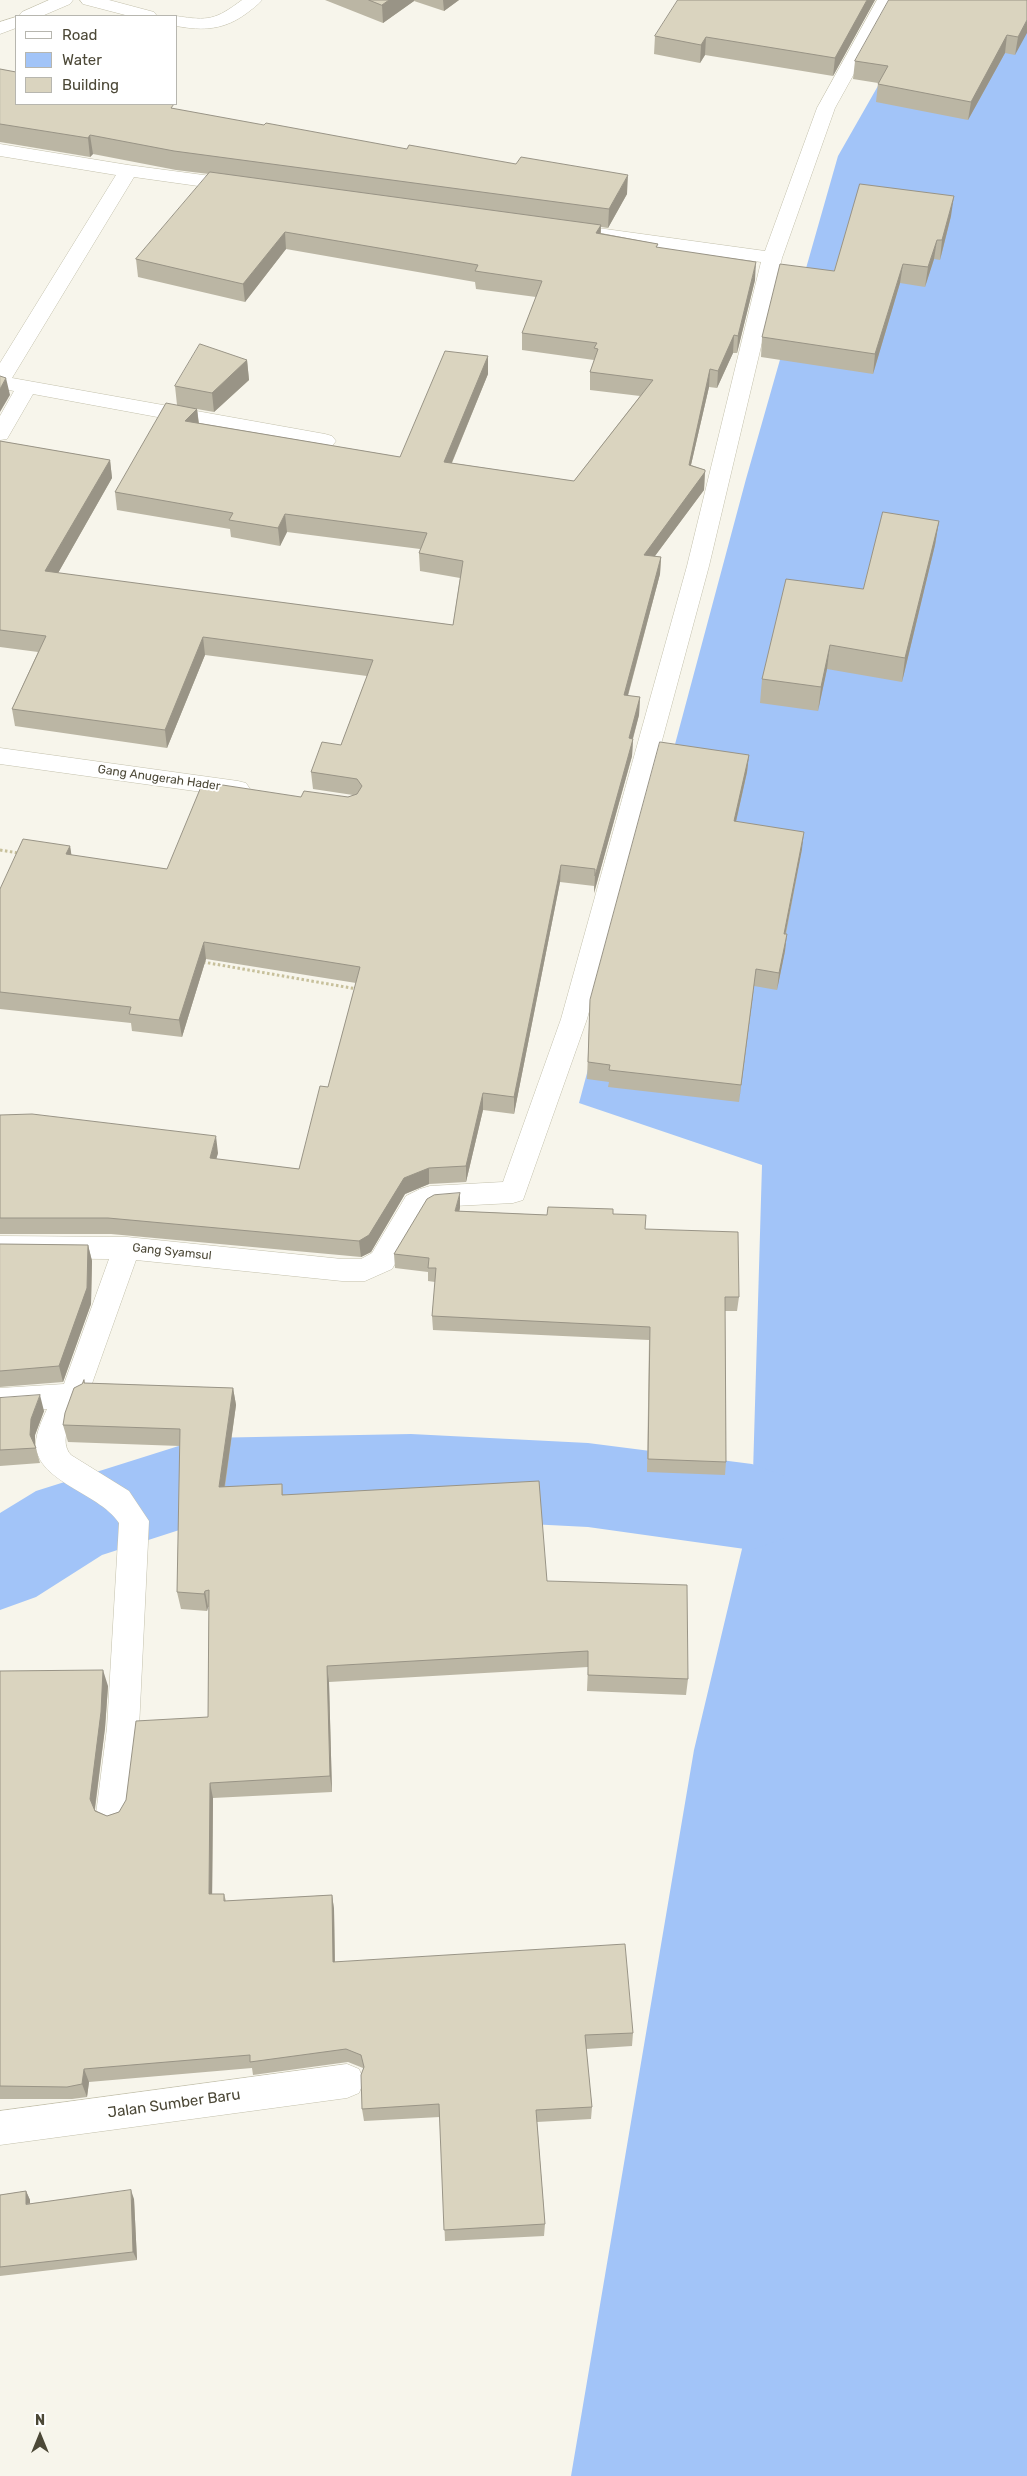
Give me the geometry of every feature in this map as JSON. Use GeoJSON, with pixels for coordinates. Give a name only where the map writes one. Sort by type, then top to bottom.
{"type":"FeatureCollection","features":[{"type":"Feature","properties":{"kind":"street"},"geometry":{"type":"LineString","coordinates":[[26,0],[56,4]]}},
{"type":"Feature","properties":{"kind":"street"},"geometry":{"type":"LineString","coordinates":[[89,0],[144,15]]}},
{"type":"Feature","properties":{"kind":"street"},"geometry":{"type":"LineString","coordinates":[[178,22],[205,26],[218,24],[253,0]]}},
{"type":"Feature","properties":{"kind":"street"},"geometry":{"type":"LineString","coordinates":[[575,231],[772,258],[826,108],[886,0]]}},
{"type":"Feature","properties":{"kind":"street"},"geometry":{"type":"LineString","coordinates":[[30,15],[56,4]]}},
{"type":"Feature","properties":{"kind":"street"},"geometry":{"type":"LineString","coordinates":[[0,29],[15,22]]}},
{"type":"Feature","properties":{"kind":"street"},"geometry":{"type":"LineString","coordinates":[[0,150],[128,171],[260,188]]}},
{"type":"Feature","properties":{"kind":"street"},"geometry":{"type":"LineString","coordinates":[[128,171],[0,381],[28,388],[326,441]]}},
{"type":"Feature","properties":{"kind":"street","name":"Gang Syamsul"},"geometry":{"type":"LineString","coordinates":[[0,1247],[127,1248],[342,1270],[365,1270],[382,1261],[416,1204],[423,1200],[430,1197],[513,1192],[574,1019],[698,566],[772,258]]}},
{"type":"Feature","properties":{"kind":"street"},"geometry":{"type":"LineString","coordinates":[[0,434],[28,388]]}},
{"type":"Feature","properties":{"kind":"street","name":"Gang Anugerah Hader"},"geometry":{"type":"LineString","coordinates":[[0,756],[262,792]]}},
{"type":"Feature","properties":{"kind":"street"},"geometry":{"type":"LineString","coordinates":[[0,1400],[66,1396],[75,1392],[79,1386],[127,1248]]}},
{"type":"Feature","properties":{"kind":"street"},"geometry":{"type":"LineString","coordinates":[[66,1396],[51,1436],[51,1452],[64,1467],[115,1497],[134,1521],[123,1728],[112,1814]]}},
{"type":"Feature","properties":{"kind":"street","name":"Jalan Sumber Baru"},"geometry":{"type":"LineString","coordinates":[[0,2128],[348,2081]]}},
{"type":"Feature","properties":{"kind":"path"},"geometry":{"type":"LineString","coordinates":[[0,850],[18,853]]}},
{"type":"Feature","properties":{"kind":"path"},"geometry":{"type":"LineString","coordinates":[[196,961],[362,990]]}},
{"type":"Feature","properties":{"kind":"water"},"geometry":{"type":"Polygon","coordinates":[[[927,0],[1027,0],[1027,2476],[571,2476],[694,1750],[752,1507],[762,1165],[579,1103],[746,479],[838,156],[927,0]]]}},
{"type":"Feature","properties":{"kind":"building"},"geometry":{"type":"Polygon","coordinates":[[[369,0],[389,0],[382,5],[369,0]]]}},
{"type":"Feature","properties":{"kind":"building"},"geometry":{"type":"Polygon","coordinates":[[[678,0],[867,0],[835,58],[706,37],[701,45],[655,36],[678,0]]]}},
{"type":"Feature","properties":{"kind":"building"},"geometry":{"type":"Polygon","coordinates":[[[889,0],[1027,0],[1027,20],[1018,37],[1007,35],[971,102],[878,84],[888,66],[855,61],[889,0]]]}},
{"type":"Feature","properties":{"kind":"building"},"geometry":{"type":"Polygon","coordinates":[[[0,69],[15,72],[15,105],[173,105],[171,108],[407,149],[409,145],[516,164],[521,157],[628,175],[609,209],[174,151],[90,135],[88,138],[0,124],[0,69]]]}},
{"type":"Feature","properties":{"kind":"building"},"geometry":{"type":"Polygon","coordinates":[[[210,172],[601,225],[596,233],[658,244],[656,247],[756,262],[738,336],[734,335],[718,371],[710,369],[689,465],[705,470],[705,472],[644,555],[661,557],[624,695],[640,697],[629,738],[633,739],[595,876],[595,869],[561,865],[514,1097],[483,1093],[466,1166],[429,1168],[404,1178],[369,1235],[359,1241],[108,1218],[0,1218],[0,1115],[32,1114],[216,1136],[210,1158],[299,1169],[320,1086],[328,1087],[360,967],[204,942],[179,1020],[129,1014],[131,1007],[0,992],[0,889],[23,839],[70,846],[66,854],[167,869],[203,782],[301,797],[304,791],[348,797],[357,794],[362,786],[357,779],[311,772],[322,742],[341,745],[373,660],[203,637],[165,730],[12,709],[46,636],[0,630],[0,441],[110,460],[45,571],[453,625],[463,561],[419,553],[427,533],[285,514],[278,528],[229,520],[233,513],[115,492],[166,403],[197,409],[185,421],[400,457],[445,351],[488,356],[444,462],[574,481],[653,380],[590,372],[598,349],[594,348],[597,343],[522,333],[542,281],[475,271],[478,265],[285,232],[243,284],[136,259],[210,172]]]}},
{"type":"Feature","properties":{"kind":"building"},"geometry":{"type":"Polygon","coordinates":[[[860,184],[954,196],[942,240],[937,240],[928,267],[903,264],[875,354],[762,337],[780,264],[834,271],[860,184]]]}},
{"type":"Feature","properties":{"kind":"building"},"geometry":{"type":"Polygon","coordinates":[[[200,344],[247,360],[212,393],[175,386],[200,344]]]}},
{"type":"Feature","properties":{"kind":"building"},"geometry":{"type":"Polygon","coordinates":[[[0,376],[6,378],[0,389],[0,376]]]}},
{"type":"Feature","properties":{"kind":"building"},"geometry":{"type":"Polygon","coordinates":[[[883,512],[939,521],[905,658],[830,645],[821,687],[762,679],[786,579],[863,589],[883,512]]]}},
{"type":"Feature","properties":{"kind":"building"},"geometry":{"type":"Polygon","coordinates":[[[660,742],[749,755],[734,821],[804,832],[784,934],[787,934],[779,973],[756,969],[741,1085],[609,1070],[610,1065],[588,1062],[590,1000],[660,742]]]}},
{"type":"Feature","properties":{"kind":"building"},"geometry":{"type":"Polygon","coordinates":[[[460,1193],[455,1211],[547,1215],[548,1207],[613,1209],[613,1214],[646,1215],[645,1229],[738,1232],[739,1297],[725,1297],[726,1462],[648,1459],[650,1327],[432,1316],[436,1268],[428,1268],[429,1258],[394,1254],[427,1199],[434,1195],[460,1193]]]}},
{"type":"Feature","properties":{"kind":"building"},"geometry":{"type":"Polygon","coordinates":[[[0,1244],[88,1245],[87,1288],[59,1366],[0,1371],[0,1244]]]}},
{"type":"Feature","properties":{"kind":"building"},"geometry":{"type":"Polygon","coordinates":[[[84,1380],[84,1383],[233,1388],[219,1487],[282,1484],[282,1495],[539,1481],[547,1581],[687,1585],[688,1679],[588,1675],[588,1651],[327,1666],[330,1776],[210,1783],[209,1894],[224,1894],[224,1901],[332,1895],[333,1962],[625,1944],[633,2033],[585,2035],[592,2107],[536,2110],[545,2224],[444,2230],[439,2104],[362,2109],[361,2075],[364,2067],[361,2055],[346,2049],[250,2062],[250,2055],[84,2069],[82,2084],[67,2087],[0,2086],[0,1671],[103,1670],[101,1712],[90,1799],[95,1811],[107,1816],[119,1812],[126,1800],[136,1721],[208,1717],[209,1590],[205,1591],[204,1594],[177,1592],[180,1429],[63,1425],[65,1413],[74,1388],[82,1384],[84,1380]]]}},
{"type":"Feature","properties":{"kind":"building"},"geometry":{"type":"Polygon","coordinates":[[[40,1395],[31,1419],[30,1435],[36,1448],[0,1450],[0,1398],[40,1395]]]}},
{"type":"Feature","properties":{"kind":"building"},"geometry":{"type":"Polygon","coordinates":[[[131,2190],[133,2252],[0,2267],[0,2195],[26,2191],[26,2204],[131,2190]]]}},
{"type":"Feature","properties":{"kind":"waterway"},"geometry":{"type":"LineString","coordinates":[[0,1566],[71,1522],[204,1480],[411,1476],[588,1485],[752,1507]]}}]}
